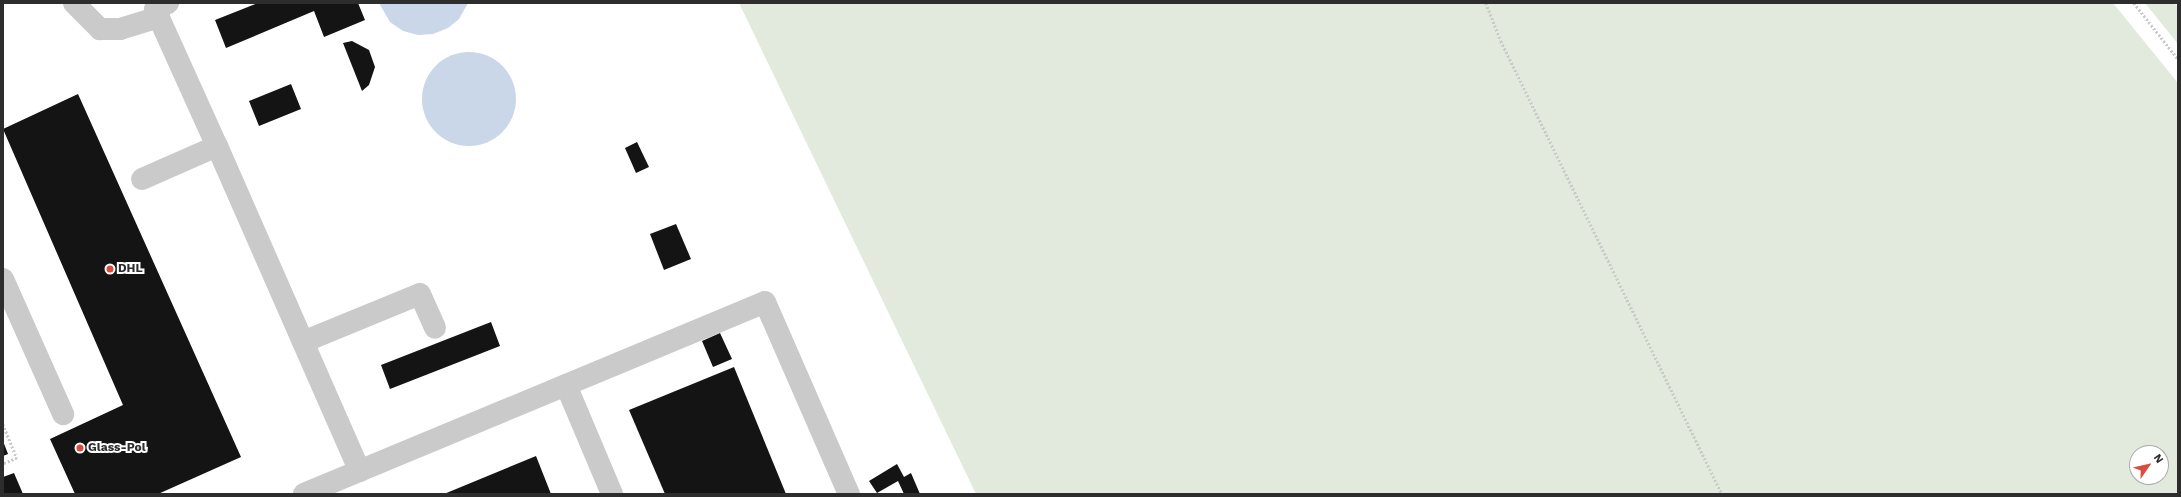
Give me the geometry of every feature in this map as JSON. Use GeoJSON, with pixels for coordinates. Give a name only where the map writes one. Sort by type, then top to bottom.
{"type":"FeatureCollection","features":[{"type":"Feature","properties":{"kind":"lane"},"geometry":{"type":"LineString","coordinates":[[74,3],[100,28],[120,29],[164,10],[216,146],[360,471]]}},
{"type":"Feature","properties":{"kind":"lane"},"geometry":{"type":"LineString","coordinates":[[142,179],[216,146]]}},
{"type":"Feature","properties":{"kind":"lane"},"geometry":{"type":"LineString","coordinates":[[3,279],[63,414]]}},
{"type":"Feature","properties":{"kind":"lane"},"geometry":{"type":"LineString","coordinates":[[303,342],[420,294],[435,328]]}},
{"type":"Feature","properties":{"kind":"lane"},"geometry":{"type":"LineString","coordinates":[[304,494],[765,302],[849,494]]}},
{"type":"Feature","properties":{"kind":"lane"},"geometry":{"type":"LineString","coordinates":[[566,385],[612,494]]}},
{"type":"Feature","properties":{"kind":"path"},"geometry":{"type":"LineString","coordinates":[[1486,3],[1501,41],[1722,494]]}},
{"type":"Feature","properties":{"kind":"path"},"geometry":{"type":"LineString","coordinates":[[2134,3],[2178,59]]}},
{"type":"Feature","properties":{"kind":"path"},"geometry":{"type":"LineString","coordinates":[[3,424],[17,458],[3,464]]}},
{"type":"Feature","properties":{"kind":"shaded area"},"geometry":{"type":"Polygon","coordinates":[[[739,3],[2113,3],[2178,83],[2178,494],[976,494],[739,3]]]}},
{"type":"Feature","properties":{"kind":"shaded area"},"geometry":{"type":"Polygon","coordinates":[[[2145,3],[2174,3],[2178,7],[2178,44],[2145,3]]]}},
{"type":"Feature","properties":{"kind":"water"},"geometry":{"type":"Polygon","coordinates":[[[379,3],[468,3],[459,19],[448,28],[433,34],[418,35],[403,31],[390,22],[379,3]]]}},
{"type":"Feature","properties":{"kind":"water"},"geometry":{"type":"Polygon","coordinates":[[[460,52],[478,52],[487,55],[503,65],[513,81],[516,90],[516,108],[513,117],[503,133],[487,143],[478,146],[460,146],[451,143],[435,133],[425,117],[422,108],[422,90],[425,81],[435,65],[451,55],[460,52]]]}},
{"type":"Feature","properties":{"kind":"building"},"geometry":{"type":"Polygon","coordinates":[[[258,3],[358,3],[365,20],[324,37],[314,11],[226,48],[215,20],[258,3]]]}},
{"type":"Feature","properties":{"kind":"building"},"geometry":{"type":"Polygon","coordinates":[[[352,41],[369,50],[375,67],[369,85],[362,91],[343,43],[352,41]]]}},
{"type":"Feature","properties":{"kind":"building"},"geometry":{"type":"Polygon","coordinates":[[[291,84],[301,109],[259,126],[249,101],[291,84]]]}},
{"type":"Feature","properties":{"kind":"building","name":"DHL"},"geometry":{"type":"Polygon","coordinates":[[[78,94],[241,457],[158,494],[75,494],[50,439],[123,405],[3,129],[78,94]]]}},
{"type":"Feature","properties":{"kind":"building"},"geometry":{"type":"Polygon","coordinates":[[[637,142],[649,167],[636,173],[625,148],[637,142]]]}},
{"type":"Feature","properties":{"kind":"building"},"geometry":{"type":"Polygon","coordinates":[[[676,224],[691,259],[664,270],[650,234],[676,224]]]}},
{"type":"Feature","properties":{"kind":"building"},"geometry":{"type":"Polygon","coordinates":[[[491,322],[500,346],[390,389],[381,365],[491,322]]]}},
{"type":"Feature","properties":{"kind":"building"},"geometry":{"type":"Polygon","coordinates":[[[720,333],[732,359],[713,367],[702,341],[720,333]]]}},
{"type":"Feature","properties":{"kind":"building"},"geometry":{"type":"Polygon","coordinates":[[[734,367],[786,494],[665,494],[629,410],[734,367]]]}},
{"type":"Feature","properties":{"kind":"building"},"geometry":{"type":"Polygon","coordinates":[[[3,441],[8,454],[3,456],[3,441]]]}},
{"type":"Feature","properties":{"kind":"building"},"geometry":{"type":"Polygon","coordinates":[[[536,456],[551,494],[444,494],[536,456]]]}},
{"type":"Feature","properties":{"kind":"building"},"geometry":{"type":"Polygon","coordinates":[[[897,464],[904,477],[911,473],[920,494],[904,494],[898,481],[877,493],[869,481],[897,464]]]}},
{"type":"Feature","properties":{"kind":"building"},"geometry":{"type":"Polygon","coordinates":[[[14,473],[23,494],[3,494],[3,477],[14,473]]]}},
{"type":"Feature","properties":{"kind":"place","name":"DHL"},"geometry":{"type":"Point","coordinates":[110,269]}},
{"type":"Feature","properties":{"kind":"place","name":"Glass-Pol"},"geometry":{"type":"Point","coordinates":[80,448]}}]}
